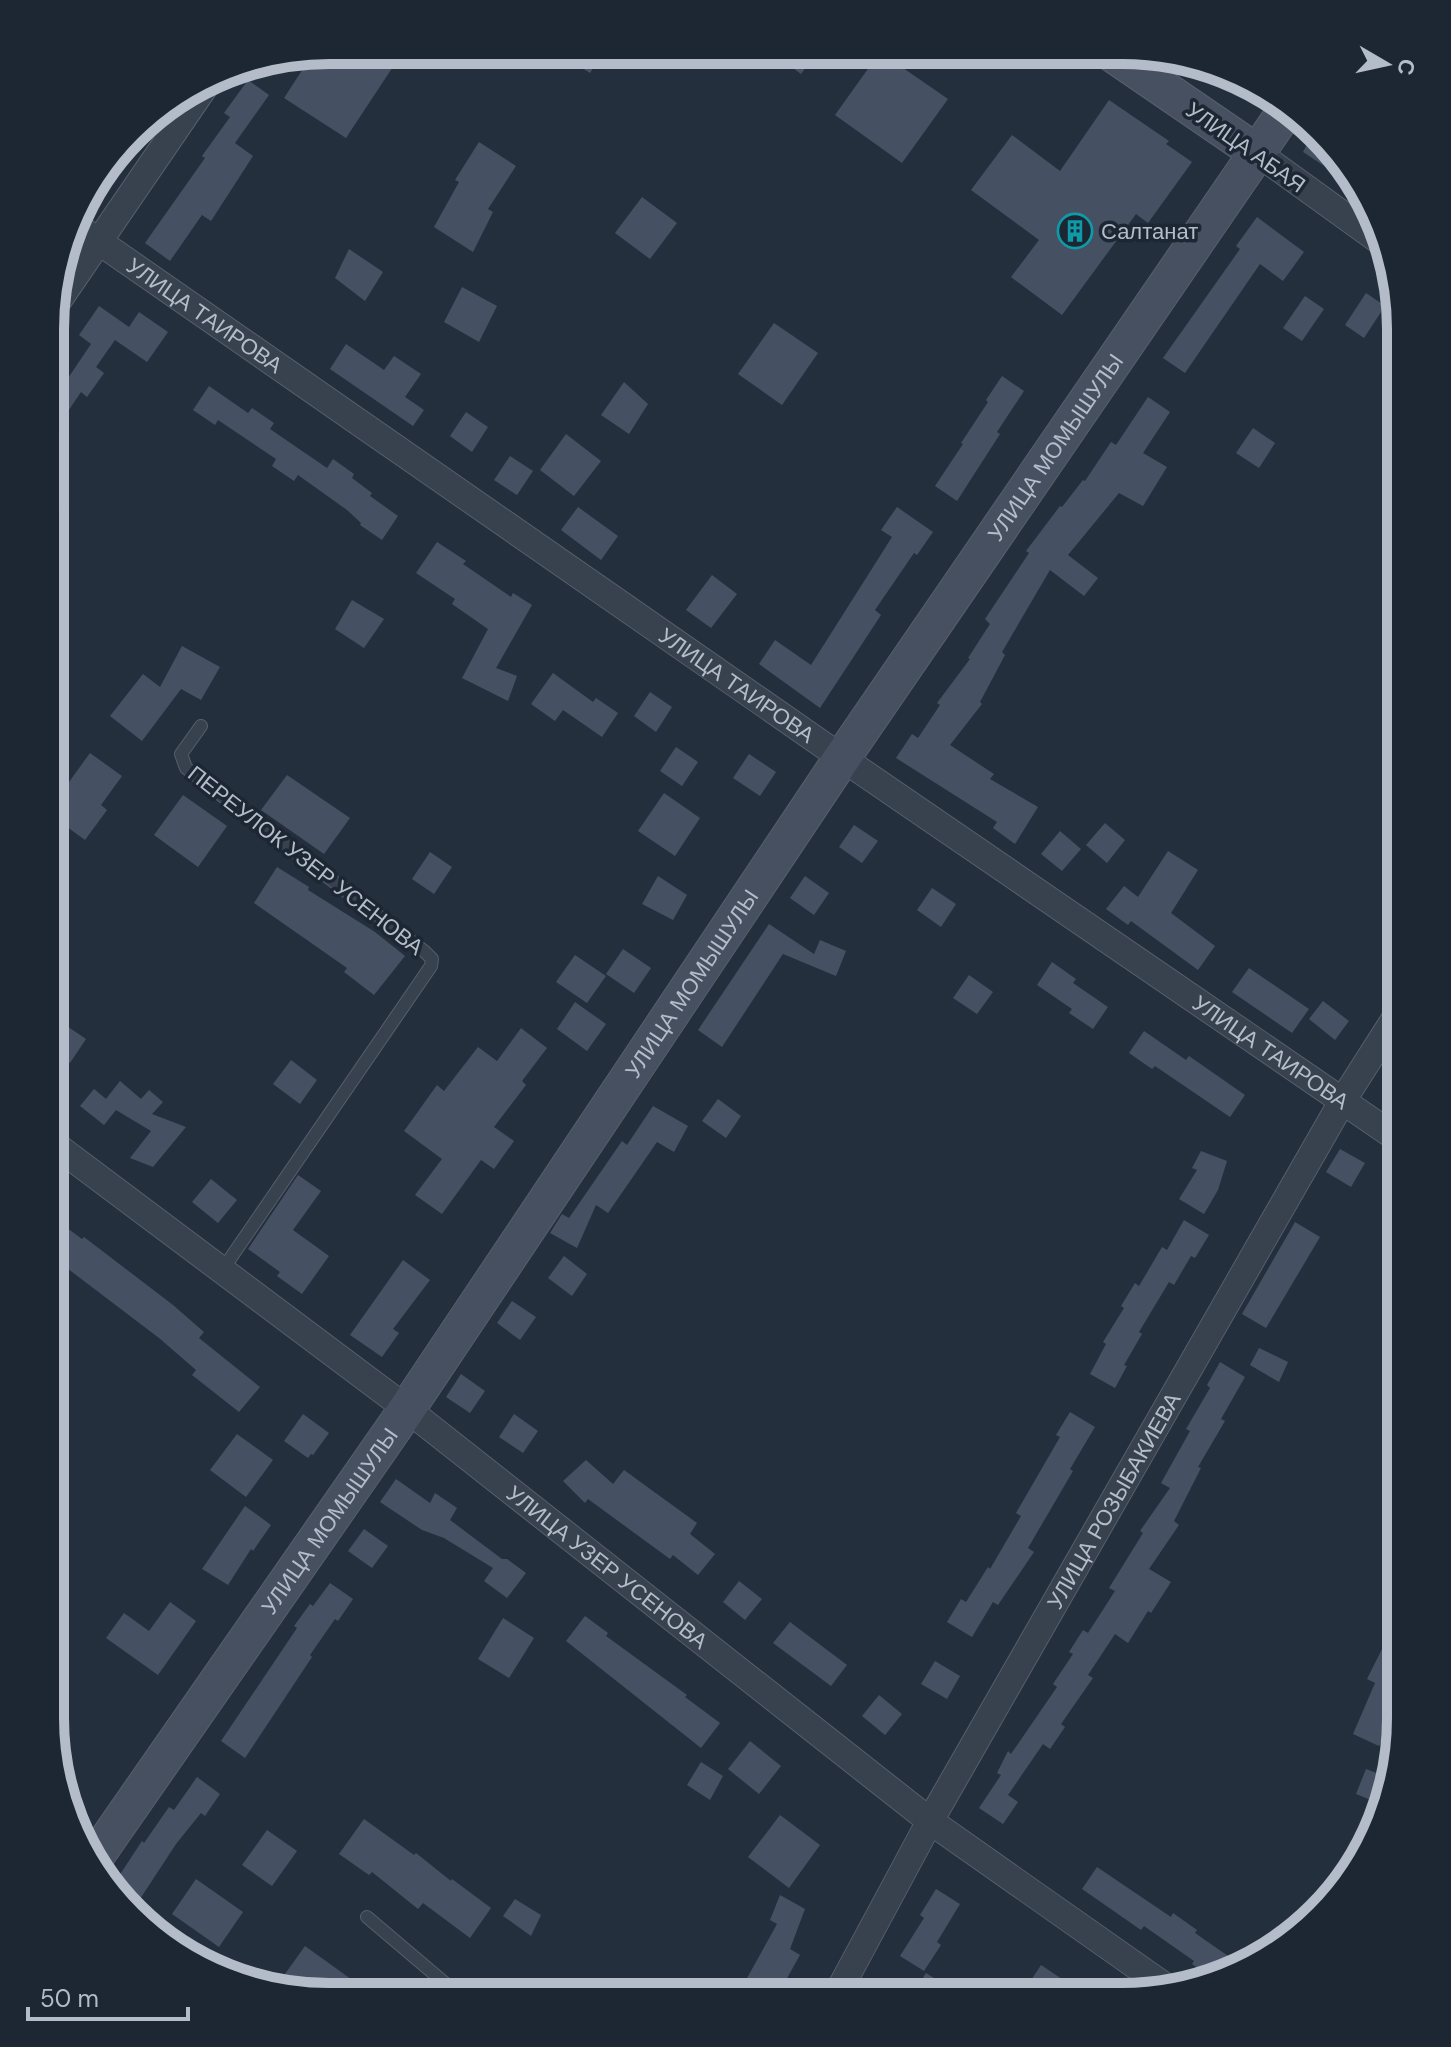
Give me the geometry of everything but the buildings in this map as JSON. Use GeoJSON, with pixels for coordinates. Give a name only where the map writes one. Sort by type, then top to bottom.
{"type":"FeatureCollection","features":[{"type":"Feature","properties":{"kind":"street","name":"УЛИЦА АБАЯ"},"geometry":{"type":"LineString","coordinates":[[1128,64],[1369,233]]}},
{"type":"Feature","properties":{"kind":"street"},"geometry":{"type":"LineString","coordinates":[[67,289],[197,99]]}},
{"type":"Feature","properties":{"kind":"street","name":"УЛИЦА МОМЫШУЛЫ"},"geometry":{"type":"LineString","coordinates":[[100,1850],[407,1409],[842,758],[1281,118]]}},
{"type":"Feature","properties":{"kind":"street","name":"УЛИЦА ТАИРОВА"},"geometry":{"type":"LineString","coordinates":[[83,230],[842,758],[1386,1131]]}},
{"type":"Feature","properties":{"kind":"street","name":"УЛИЦА РОЗЫБАКИЕВА"},"geometry":{"type":"LineString","coordinates":[[843,1983],[930,1821],[1343,1100],[1387,1032]]}},
{"type":"Feature","properties":{"kind":"street","name":"УЛИЦА УЗЕР УСЕНОВА"},"geometry":{"type":"LineString","coordinates":[[64,1152],[407,1409],[930,1821],[1157,1981]]}},
{"type":"Feature","properties":{"kind":"lane","name":"ПЕРЕУЛОК УЗЕР УСЕНОВА"},"geometry":{"type":"LineString","coordinates":[[201,726],[181,754],[186,768],[432,959],[431,966],[221,1272]]}},
{"type":"Feature","properties":{"kind":"lane"},"geometry":{"type":"LineString","coordinates":[[367,1917],[445,1983]]}},
{"type":"Feature","properties":{"kind":"place","name":"Салтанат"},"geometry":{"type":"Point","coordinates":[1075,231]}}]}
